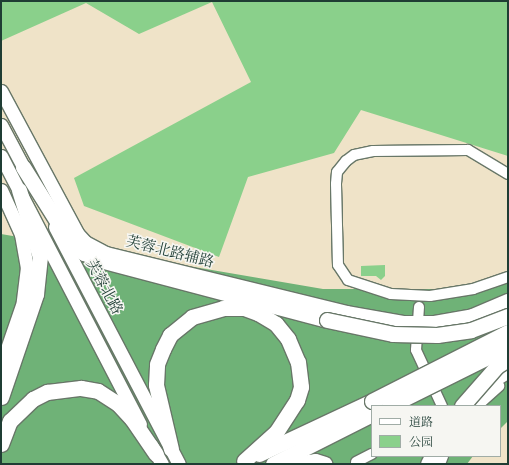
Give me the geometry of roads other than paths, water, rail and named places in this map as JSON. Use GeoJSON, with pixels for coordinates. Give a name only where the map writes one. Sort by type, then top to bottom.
{"type":"FeatureCollection","features":[{"type":"Feature","properties":{"kind":"highway"},"geometry":{"type":"LineString","coordinates":[[23,167],[65,234],[84,253],[107,262],[327,320],[392,334],[437,335],[471,330],[508,316]]}},
{"type":"Feature","properties":{"kind":"highway"},"geometry":{"type":"LineString","coordinates":[[1,397],[36,294],[40,257],[19,190]]}},
{"type":"Feature","properties":{"kind":"highway"},"geometry":{"type":"LineString","coordinates":[[171,449],[156,385],[157,364],[170,335],[192,317],[223,308],[244,308],[258,313],[276,324],[288,339],[298,362],[301,387],[297,400],[276,432],[242,463]]}},
{"type":"Feature","properties":{"kind":"highway"},"geometry":{"type":"LineString","coordinates":[[376,405],[508,332]]}},
{"type":"Feature","properties":{"kind":"highway"},"geometry":{"type":"LineString","coordinates":[[391,405],[508,347]]}},
{"type":"Feature","properties":{"kind":"highway"},"geometry":{"type":"LineString","coordinates":[[463,405],[497,366],[508,359]]}},
{"type":"Feature","properties":{"kind":"highway"},"geometry":{"type":"LineString","coordinates":[[1,444],[10,421],[33,399],[47,392],[81,388],[98,391],[118,404],[132,419],[159,459]]}},
{"type":"Feature","properties":{"kind":"highway"},"geometry":{"type":"LineString","coordinates":[[242,463],[371,407]]}},
{"type":"Feature","properties":{"kind":"highway"},"geometry":{"type":"LineString","coordinates":[[273,464],[371,408]]}},
{"type":"Feature","properties":{"kind":"highway"},"geometry":{"type":"LineString","coordinates":[[294,464],[316,461],[325,464]]}},
{"type":"Feature","properties":{"kind":"main road","name":"芙蓉北路辅路"},"geometry":{"type":"LineString","coordinates":[[1,91],[77,233],[94,247],[118,257],[346,312],[418,323],[472,315],[508,300]]}},
{"type":"Feature","properties":{"kind":"main road","name":"芙蓉北路"},"geometry":{"type":"LineString","coordinates":[[1,125],[179,464]]}},
{"type":"Feature","properties":{"kind":"main road","name":"芙蓉北路"},"geometry":{"type":"LineString","coordinates":[[1,156],[159,459]]}},
{"type":"Feature","properties":{"kind":"main road"},"geometry":{"type":"LineString","coordinates":[[1,190],[5,209],[21,234],[25,253],[26,284],[23,302],[1,366]]}},
{"type":"Feature","properties":{"kind":"street"},"geometry":{"type":"LineString","coordinates":[[508,174],[468,150],[367,152],[350,158],[339,168],[336,184],[340,270],[348,280],[357,285],[391,294],[429,296],[473,289],[508,277]]}},
{"type":"Feature","properties":{"kind":"street"},"geometry":{"type":"LineString","coordinates":[[410,295],[419,307],[416,350],[442,405]]}},
{"type":"Feature","properties":{"kind":"street"},"geometry":{"type":"LineString","coordinates":[[419,307],[426,302],[429,296]]}},
{"type":"Feature","properties":{"kind":"street"},"geometry":{"type":"LineString","coordinates":[[458,405],[508,374]]}},
{"type":"Feature","properties":{"kind":"street"},"geometry":{"type":"LineString","coordinates":[[478,405],[508,379]]}},
{"type":"Feature","properties":{"kind":"street"},"geometry":{"type":"LineString","coordinates":[[356,462],[371,454]]}}]}
